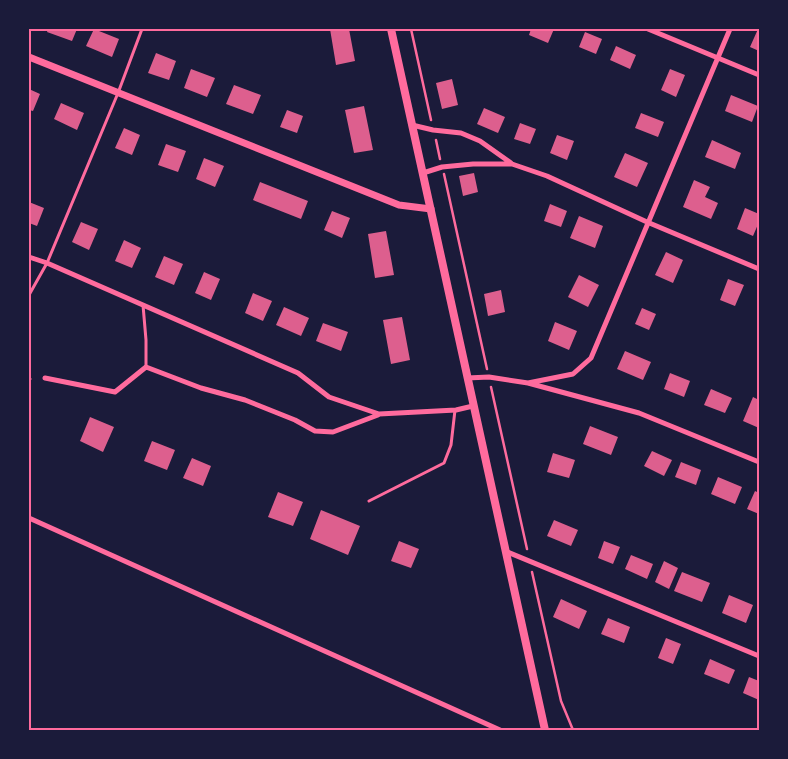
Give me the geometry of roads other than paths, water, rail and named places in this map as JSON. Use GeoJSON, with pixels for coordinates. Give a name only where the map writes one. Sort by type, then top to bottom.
{"type":"FeatureCollection","features":[{"type":"Feature","properties":{"kind":"main road"},"geometry":{"type":"LineString","coordinates":[[391,29],[545,730]]}},
{"type":"Feature","properties":{"kind":"street"},"geometry":{"type":"LineString","coordinates":[[648,29],[759,75]]}},
{"type":"Feature","properties":{"kind":"street"},"geometry":{"type":"LineString","coordinates":[[528,383],[573,374],[591,358],[730,29]]}},
{"type":"Feature","properties":{"kind":"street"},"geometry":{"type":"LineString","coordinates":[[29,56],[399,204],[430,209]]}},
{"type":"Feature","properties":{"kind":"street"},"geometry":{"type":"LineString","coordinates":[[412,125],[433,130],[461,133],[480,141],[512,164],[547,176],[648,222],[759,269]]}},
{"type":"Feature","properties":{"kind":"street"},"geometry":{"type":"LineString","coordinates":[[423,173],[442,167],[473,164],[512,164]]}},
{"type":"Feature","properties":{"kind":"street"},"geometry":{"type":"LineString","coordinates":[[29,257],[47,263],[298,373],[329,397],[379,414]]}},
{"type":"Feature","properties":{"kind":"street"},"geometry":{"type":"LineString","coordinates":[[45,378],[115,392],[146,367],[201,388],[246,400],[315,431],[333,432],[379,414],[456,410],[473,406]]}},
{"type":"Feature","properties":{"kind":"street"},"geometry":{"type":"LineString","coordinates":[[467,378],[488,377],[528,383],[639,413],[759,462]]}},
{"type":"Feature","properties":{"kind":"street"},"geometry":{"type":"LineString","coordinates":[[29,518],[500,730]]}},
{"type":"Feature","properties":{"kind":"street"},"geometry":{"type":"LineString","coordinates":[[505,550],[759,656]]}},
{"type":"Feature","properties":{"kind":"lane"},"geometry":{"type":"LineString","coordinates":[[29,295],[47,263],[118,93],[142,29]]}},
{"type":"Feature","properties":{"kind":"lane"},"geometry":{"type":"LineString","coordinates":[[143,305],[146,367]]}},
{"type":"Feature","properties":{"kind":"lane"},"geometry":{"type":"LineString","coordinates":[[369,501],[444,463],[451,445],[456,410]]}}]}
